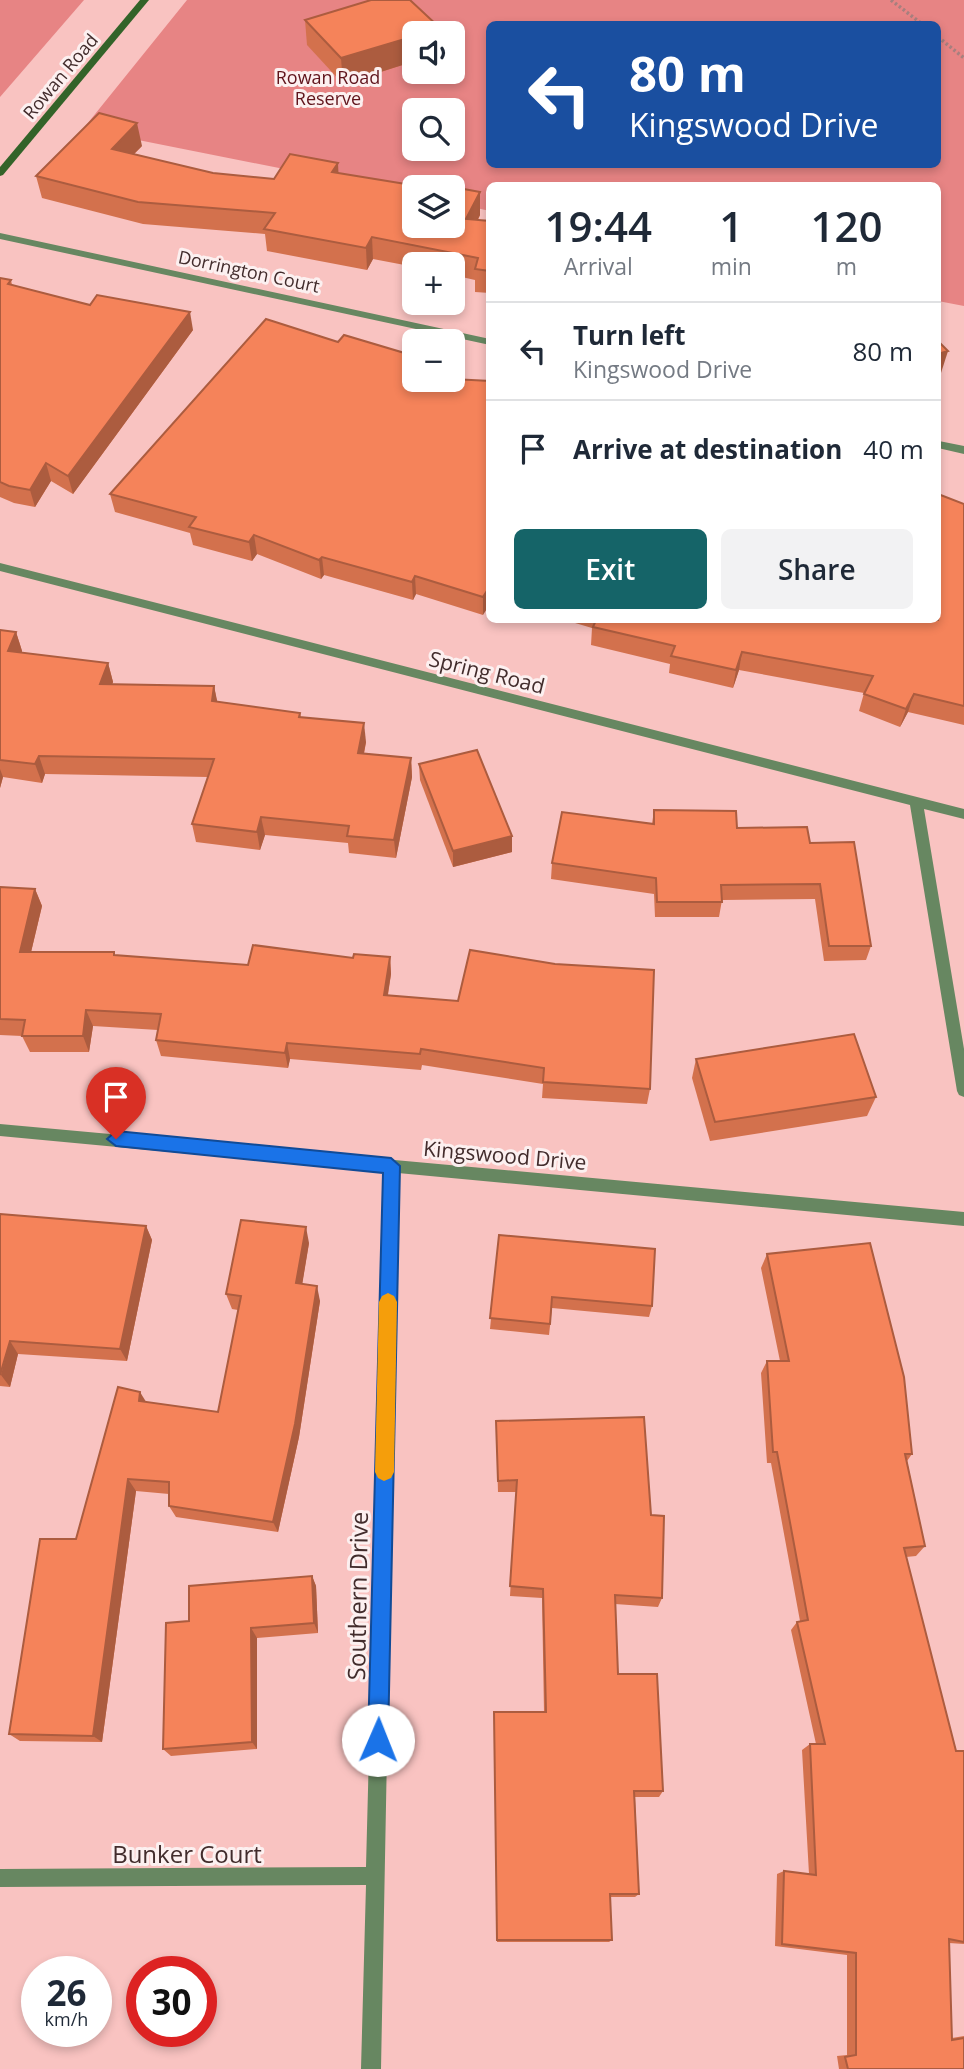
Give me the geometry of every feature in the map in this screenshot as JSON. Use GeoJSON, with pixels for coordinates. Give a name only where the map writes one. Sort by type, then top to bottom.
{"type":"FeatureCollection","features":[{"type":"Feature","properties":{"kind":"main road","name":"Rowan Road"},"geometry":{"type":"LineString","coordinates":[[0,173],[145,0]]}},
{"type":"Feature","properties":{"kind":"street","name":"Dorrington Court"},"geometry":{"type":"LineString","coordinates":[[0,236],[486,340]]}},
{"type":"Feature","properties":{"kind":"street"},"geometry":{"type":"LineString","coordinates":[[941,444],[964,450]]}},
{"type":"Feature","properties":{"kind":"street","name":"Spring Road"},"geometry":{"type":"LineString","coordinates":[[0,567],[964,814]]}},
{"type":"Feature","properties":{"kind":"street"},"geometry":{"type":"LineString","coordinates":[[916,802],[964,1091]]}},
{"type":"Feature","properties":{"kind":"street","name":"Kingswood Drive"},"geometry":{"type":"LineString","coordinates":[[0,1130],[964,1219]]}},
{"type":"Feature","properties":{"kind":"street","name":"Southern Drive"},"geometry":{"type":"LineString","coordinates":[[371,2069],[391,1166]]}},
{"type":"Feature","properties":{"kind":"street","name":"Bunker Court"},"geometry":{"type":"LineString","coordinates":[[0,1878],[375,1877]]}},
{"type":"Feature","properties":{"kind":"path"},"geometry":{"type":"LineString","coordinates":[[891,0],[918,21]]}},
{"type":"Feature","properties":{"kind":"path"},"geometry":{"type":"LineString","coordinates":[[941,39],[964,58]]}},
{"type":"Feature","properties":{"kind":"green space"},"geometry":{"type":"Polygon","coordinates":[[[0,0],[84,0],[0,97],[0,0]]]}},
{"type":"Feature","properties":{"kind":"green space","name":"Rowan Road Reserve"},"geometry":{"type":"Polygon","coordinates":[[[187,0],[964,0],[964,306],[941,302],[941,182],[486,182],[486,210],[465,206],[465,175],[402,175],[402,192],[83,129],[187,0]]]}},
{"type":"Feature","properties":{"kind":"building"},"geometry":{"type":"Polygon","coordinates":[[[371,0],[410,0],[432,21],[402,21],[402,40],[341,58],[305,20],[371,0]]]}},
{"type":"Feature","properties":{"kind":"building"},"geometry":{"type":"Polygon","coordinates":[[[99,113],[137,123],[112,149],[213,173],[274,179],[290,154],[338,163],[332,172],[402,183],[402,238],[465,238],[465,189],[480,192],[466,219],[486,221],[486,270],[475,269],[478,258],[465,255],[465,252],[448,252],[372,237],[366,248],[264,229],[275,213],[138,202],[36,176],[99,113]]]}},
{"type":"Feature","properties":{"kind":"building"},"geometry":{"type":"Polygon","coordinates":[[[0,278],[11,280],[8,284],[90,305],[97,295],[190,312],[68,476],[46,463],[30,490],[0,482],[0,278]]]}},
{"type":"Feature","properties":{"kind":"building"},"geometry":{"type":"Polygon","coordinates":[[[266,319],[338,342],[344,335],[402,352],[402,392],[465,392],[465,380],[486,381],[486,592],[483,597],[415,576],[412,582],[322,557],[319,560],[254,535],[249,542],[189,527],[196,517],[110,494],[266,319]]]}},
{"type":"Feature","properties":{"kind":"building"},"geometry":{"type":"Polygon","coordinates":[[[941,344],[948,351],[941,353],[941,344]]]}},
{"type":"Feature","properties":{"kind":"building"},"geometry":{"type":"Polygon","coordinates":[[[941,495],[964,504],[964,706],[914,694],[906,709],[864,694],[873,676],[742,652],[736,670],[671,656],[675,646],[593,627],[595,623],[941,623],[941,495]]]}},
{"type":"Feature","properties":{"kind":"building"},"geometry":{"type":"Polygon","coordinates":[[[0,630],[16,632],[8,651],[108,663],[100,684],[214,686],[212,701],[300,713],[299,717],[364,723],[358,753],[411,758],[394,840],[347,836],[349,826],[261,817],[257,832],[192,824],[214,759],[39,756],[35,764],[0,760],[0,630]]]}},
{"type":"Feature","properties":{"kind":"building"},"geometry":{"type":"Polygon","coordinates":[[[477,750],[512,836],[453,851],[419,764],[477,750]]]}},
{"type":"Feature","properties":{"kind":"building"},"geometry":{"type":"Polygon","coordinates":[[[654,810],[736,811],[737,828],[807,827],[810,843],[854,842],[871,946],[829,946],[820,884],[721,885],[722,902],[657,902],[656,878],[552,863],[562,812],[654,824],[654,810]]]}},
{"type":"Feature","properties":{"kind":"building"},"geometry":{"type":"Polygon","coordinates":[[[0,887],[35,889],[20,952],[114,952],[114,955],[248,965],[253,945],[353,958],[354,954],[390,957],[384,995],[458,1001],[470,950],[555,964],[654,970],[650,1089],[543,1082],[544,1068],[421,1049],[420,1054],[287,1043],[285,1053],[156,1040],[161,1014],[86,1010],[83,1036],[22,1036],[25,1020],[0,1019],[0,887]]]}},
{"type":"Feature","properties":{"kind":"building"},"geometry":{"type":"Polygon","coordinates":[[[854,1034],[876,1097],[715,1122],[696,1059],[854,1034]]]}},
{"type":"Feature","properties":{"kind":"building"},"geometry":{"type":"Polygon","coordinates":[[[0,1214],[146,1226],[120,1349],[10,1341],[0,1375],[0,1214]]]}},
{"type":"Feature","properties":{"kind":"building"},"geometry":{"type":"Polygon","coordinates":[[[241,1220],[306,1227],[296,1283],[317,1286],[295,1424],[273,1522],[169,1506],[169,1482],[128,1479],[93,1736],[9,1734],[40,1539],[76,1539],[118,1387],[140,1392],[139,1401],[218,1412],[241,1296],[226,1294],[241,1220]]]}},
{"type":"Feature","properties":{"kind":"building"},"geometry":{"type":"Polygon","coordinates":[[[499,1235],[655,1249],[652,1306],[552,1297],[550,1324],[490,1318],[499,1235]]]}},
{"type":"Feature","properties":{"kind":"building"},"geometry":{"type":"Polygon","coordinates":[[[870,1243],[904,1377],[912,1454],[905,1454],[925,1546],[904,1548],[956,1751],[964,1751],[964,1942],[949,1939],[952,2040],[964,2038],[964,2069],[848,2069],[845,2057],[856,2055],[856,1953],[782,1944],[784,1871],[816,1875],[810,1744],[825,1744],[797,1622],[808,1620],[777,1452],[773,1452],[767,1361],[789,1361],[767,1254],[870,1243]]]}},
{"type":"Feature","properties":{"kind":"building"},"geometry":{"type":"Polygon","coordinates":[[[644,1417],[651,1515],[664,1516],[662,1598],[615,1595],[618,1674],[657,1674],[663,1791],[634,1791],[639,1894],[610,1894],[612,1940],[497,1940],[494,1712],[546,1712],[543,1589],[510,1586],[517,1480],[498,1481],[496,1421],[644,1417]]]}},
{"type":"Feature","properties":{"kind":"building"},"geometry":{"type":"Polygon","coordinates":[[[312,1576],[314,1623],[251,1628],[252,1742],[163,1749],[166,1623],[189,1621],[189,1586],[312,1576]]]}},
{"type":"Feature","properties":{"kind":"slow traffic"},"geometry":{"type":"LineString","coordinates":[[384,1472],[388,1302]]}},
{"type":"Feature","properties":{"kind":"route"},"geometry":{"type":"LineString","coordinates":[[116,1139],[391,1166],[378,1740]]}}]}
